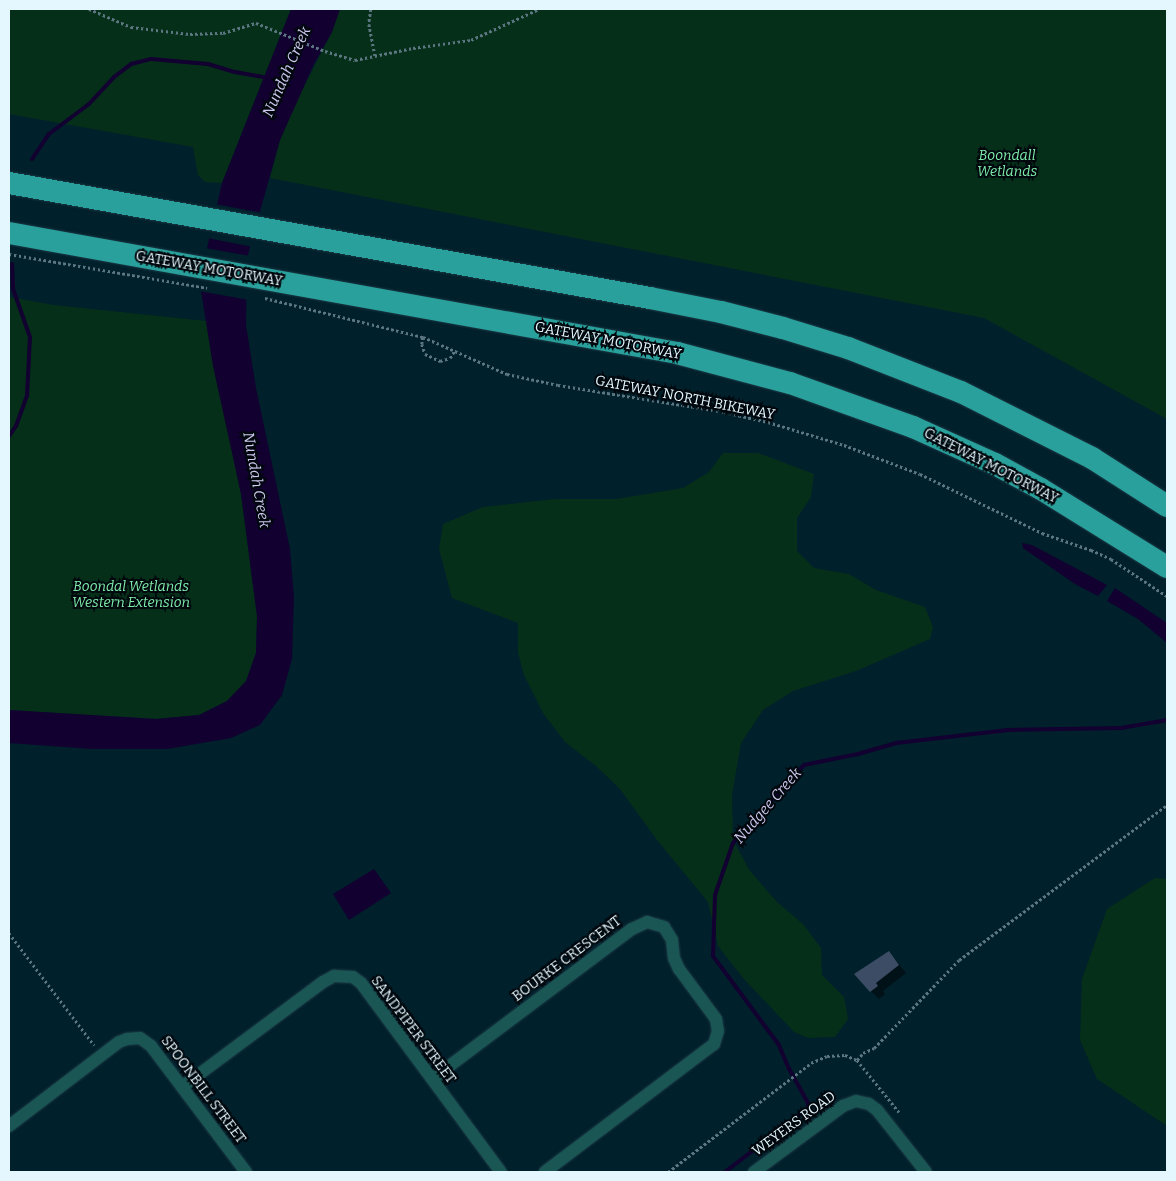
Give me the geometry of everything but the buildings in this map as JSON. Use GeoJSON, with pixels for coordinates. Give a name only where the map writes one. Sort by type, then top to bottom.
{"type":"FeatureCollection","features":[{"type":"Feature","properties":{"kind":"highway"},"geometry":{"type":"LineString","coordinates":[[9,183],[712,310],[838,345],[953,388],[1015,417],[1092,458],[1167,506]]}},
{"type":"Feature","properties":{"kind":"highway","name":"GATEWAY MOTORWAY"},"geometry":{"type":"LineString","coordinates":[[9,232],[169,271],[677,353],[790,383],[913,427],[995,464],[1057,498],[1167,567]]}},
{"type":"Feature","properties":{"kind":"street","name":"BOURKE CRESCENT"},"geometry":{"type":"LineString","coordinates":[[432,1079],[632,929],[647,922],[664,927],[672,940],[674,958],[679,968],[716,1019],[718,1031],[714,1044],[545,1172]]}},
{"type":"Feature","properties":{"kind":"street","name":"SANDPIPER STREET"},"geometry":{"type":"LineString","coordinates":[[182,1087],[323,982],[334,976],[353,976],[361,983],[501,1172]]}},
{"type":"Feature","properties":{"kind":"street","name":"SPOONBILL STREET"},"geometry":{"type":"LineString","coordinates":[[9,1126],[126,1039],[140,1038],[151,1046],[246,1172]]}},
{"type":"Feature","properties":{"kind":"street","name":"WEYERS ROAD"},"geometry":{"type":"LineString","coordinates":[[754,1172],[853,1101],[865,1102],[877,1110],[926,1172]]}},
{"type":"Feature","properties":{"kind":"path"},"geometry":{"type":"LineString","coordinates":[[89,9],[115,22],[146,30],[190,34],[214,34],[256,23],[348,60],[471,40],[539,9]]}},
{"type":"Feature","properties":{"kind":"path"},"geometry":{"type":"LineString","coordinates":[[371,9],[369,24],[375,57]]}},
{"type":"Feature","properties":{"kind":"path"},"geometry":{"type":"LineString","coordinates":[[9,254],[169,271]]}},
{"type":"Feature","properties":{"kind":"path","name":"GATEWAY NORTH BIKEWAY"},"geometry":{"type":"LineString","coordinates":[[266,288],[423,337],[490,367],[528,379],[724,412],[768,422],[844,445],[920,474],[1042,533],[1091,550],[1134,573],[1167,596]]}},
{"type":"Feature","properties":{"kind":"path"},"geometry":{"type":"LineString","coordinates":[[423,337],[422,344],[425,354],[440,362],[450,358],[455,350]]}},
{"type":"Feature","properties":{"kind":"path"},"geometry":{"type":"LineString","coordinates":[[857,1060],[863,1053],[874,1048],[959,960],[1167,805]]}},
{"type":"Feature","properties":{"kind":"path"},"geometry":{"type":"LineString","coordinates":[[9,933],[102,1056]]}},
{"type":"Feature","properties":{"kind":"path"},"geometry":{"type":"LineString","coordinates":[[668,1172],[811,1063],[827,1056],[845,1055],[857,1060],[899,1112]]}},
{"type":"Feature","properties":{"kind":"green space"},"geometry":{"type":"Polygon","coordinates":[[[9,9],[291,9],[222,183],[205,182],[198,175],[193,147],[9,114],[9,9]]]}},
{"type":"Feature","properties":{"kind":"green space","name":"Boondall Wetlands"},"geometry":{"type":"Polygon","coordinates":[[[340,9],[1167,9],[1167,419],[984,318],[270,178],[280,140],[293,108],[332,32],[340,9]]]}},
{"type":"Feature","properties":{"kind":"green space","name":"Boondal Wetlands Western Extension"},"geometry":{"type":"Polygon","coordinates":[[[9,297],[54,305],[206,321],[241,494],[257,616],[256,653],[246,681],[227,701],[199,715],[156,719],[9,710],[9,297]]]}},
{"type":"Feature","properties":{"kind":"green space"},"geometry":{"type":"Polygon","coordinates":[[[723,453],[758,453],[814,474],[811,497],[797,518],[797,551],[814,568],[849,574],[876,590],[925,607],[933,627],[930,639],[856,671],[793,691],[763,710],[741,743],[732,795],[733,840],[750,871],[777,902],[803,924],[821,948],[822,975],[844,997],[848,1019],[835,1037],[808,1038],[794,1032],[743,978],[718,946],[708,902],[657,840],[620,789],[596,766],[565,742],[543,713],[524,675],[518,653],[518,623],[452,598],[439,549],[443,524],[483,507],[555,499],[616,499],[683,488],[709,472],[723,453]]]}},
{"type":"Feature","properties":{"kind":"green space"},"geometry":{"type":"Polygon","coordinates":[[[1155,878],[1167,879],[1167,1126],[1097,1079],[1080,1040],[1082,979],[1107,909],[1155,878]]]}},
{"type":"Feature","properties":{"kind":"water","name":"Nundah Creek"},"geometry":{"type":"Polygon","coordinates":[[[291,9],[340,9],[332,32],[314,64],[280,140],[247,258],[246,325],[256,388],[290,549],[294,598],[292,659],[282,695],[260,725],[231,738],[167,749],[92,749],[9,743],[9,710],[156,719],[199,715],[227,701],[246,681],[256,653],[257,616],[241,494],[213,366],[201,291],[202,270],[222,183],[291,9]]]}},
{"type":"Feature","properties":{"kind":"water"},"geometry":{"type":"Polygon","coordinates":[[[1022,543],[1032,545],[1107,585],[1098,596],[1075,584],[1023,548],[1022,543]]]}},
{"type":"Feature","properties":{"kind":"water"},"geometry":{"type":"Polygon","coordinates":[[[1115,588],[1167,623],[1167,643],[1138,619],[1107,601],[1115,588]]]}},
{"type":"Feature","properties":{"kind":"water"},"geometry":{"type":"Polygon","coordinates":[[[374,869],[391,893],[349,920],[333,894],[374,869]]]}},
{"type":"Feature","properties":{"kind":"pier"},"geometry":{"type":"Polygon","coordinates":[[[215,204],[263,213],[253,247],[207,238],[215,204]]]}},
{"type":"Feature","properties":{"kind":"pier"},"geometry":{"type":"Polygon","coordinates":[[[205,248],[250,256],[249,300],[199,291],[205,248]]]}},
{"type":"Feature","properties":{"kind":"waterway","name":"Nundah Creek"},"geometry":{"type":"LineString","coordinates":[[32,159],[49,134],[89,104],[114,77],[131,64],[151,59],[208,64],[235,72],[268,78]]}},
{"type":"Feature","properties":{"kind":"waterway"},"geometry":{"type":"LineString","coordinates":[[9,436],[16,426],[27,396],[30,337],[13,289],[12,264]]}},
{"type":"Feature","properties":{"kind":"waterway","name":"Nudgee Creek"},"geometry":{"type":"LineString","coordinates":[[725,1172],[808,1108],[808,1103],[789,1069],[779,1045],[713,956],[715,895],[733,843],[804,765],[858,754],[896,743],[1008,730],[1121,728],[1167,720]]}}]}
